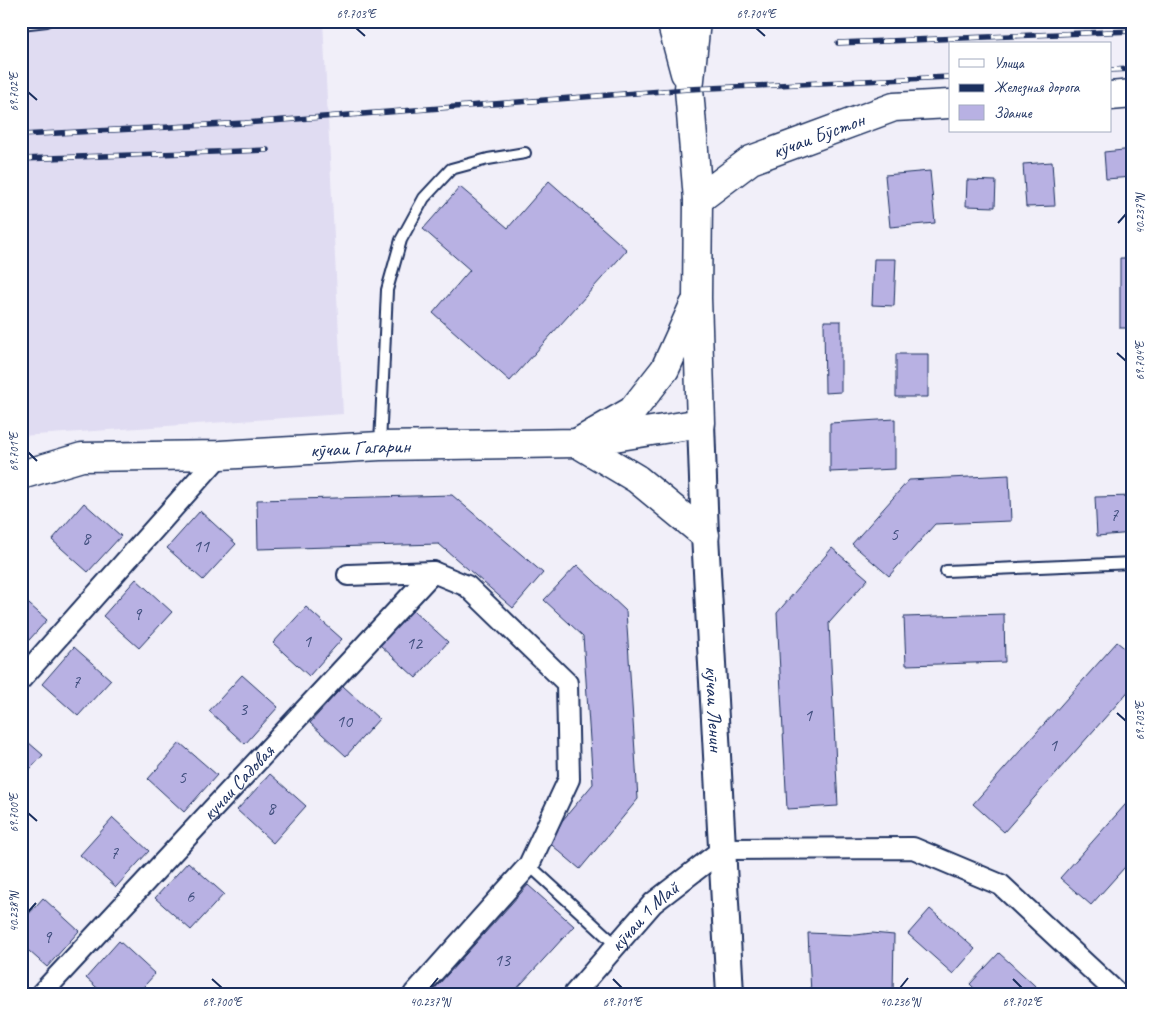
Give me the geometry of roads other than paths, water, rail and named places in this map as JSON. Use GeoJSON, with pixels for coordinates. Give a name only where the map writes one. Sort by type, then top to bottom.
{"type":"FeatureCollection","features":[{"type":"Feature","properties":{"kind":"main road"},"geometry":{"type":"LineString","coordinates":[[671,21],[689,89],[698,200],[697,298],[702,423]]}},
{"type":"Feature","properties":{"kind":"main road"},"geometry":{"type":"LineString","coordinates":[[689,89],[696,21]]}},
{"type":"Feature","properties":{"kind":"main road"},"geometry":{"type":"LineString","coordinates":[[1112,96],[1133,94]]}},
{"type":"Feature","properties":{"kind":"main road","name":"кӯчаи Бӯстон"},"geometry":{"type":"LineString","coordinates":[[698,200],[751,160],[894,107],[949,104]]}},
{"type":"Feature","properties":{"kind":"main road"},"geometry":{"type":"LineString","coordinates":[[697,298],[665,369],[632,411],[577,444],[637,478],[705,536]]}},
{"type":"Feature","properties":{"kind":"main road","name":"кӯчаи Гагарин"},"geometry":{"type":"LineString","coordinates":[[21,476],[82,457],[220,455],[380,446],[577,444],[702,423]]}},
{"type":"Feature","properties":{"kind":"street","name":"кӯчаи Ленин"},"geometry":{"type":"LineString","coordinates":[[702,423],[705,536],[730,994]]}},
{"type":"Feature","properties":{"kind":"street"},"geometry":{"type":"LineString","coordinates":[[21,679],[220,455]]}},
{"type":"Feature","properties":{"kind":"street"},"geometry":{"type":"LineString","coordinates":[[348,574],[433,572],[467,586],[567,682],[569,779],[529,865],[414,994]]}},
{"type":"Feature","properties":{"kind":"street","name":"кучаи Садовая"},"geometry":{"type":"LineString","coordinates":[[41,994],[433,572]]}},
{"type":"Feature","properties":{"kind":"street"},"geometry":{"type":"LineString","coordinates":[[723,849],[913,848],[1001,884],[1118,994]]}},
{"type":"Feature","properties":{"kind":"street","name":"кӯчаи 1 Май"},"geometry":{"type":"LineString","coordinates":[[574,994],[653,902],[723,849]]}},
{"type":"Feature","properties":{"kind":"lane"},"geometry":{"type":"LineString","coordinates":[[21,24],[47,21]]}},
{"type":"Feature","properties":{"kind":"lane"},"geometry":{"type":"LineString","coordinates":[[380,446],[387,290],[401,240],[424,198],[451,169],[488,159],[525,153]]}},
{"type":"Feature","properties":{"kind":"lane"},"geometry":{"type":"LineString","coordinates":[[946,571],[1133,563]]}},
{"type":"Feature","properties":{"kind":"lane"},"geometry":{"type":"LineString","coordinates":[[529,865],[616,945]]}},
{"type":"Feature","properties":{"kind":"railway"},"geometry":{"type":"LineString","coordinates":[[838,43],[1133,31]]}},
{"type":"Feature","properties":{"kind":"railway"},"geometry":{"type":"LineString","coordinates":[[1112,70],[1133,69]]}},
{"type":"Feature","properties":{"kind":"railway"},"geometry":{"type":"LineString","coordinates":[[21,135],[245,123],[689,89],[949,77]]}},
{"type":"Feature","properties":{"kind":"railway"},"geometry":{"type":"LineString","coordinates":[[21,159],[267,150]]}}]}
